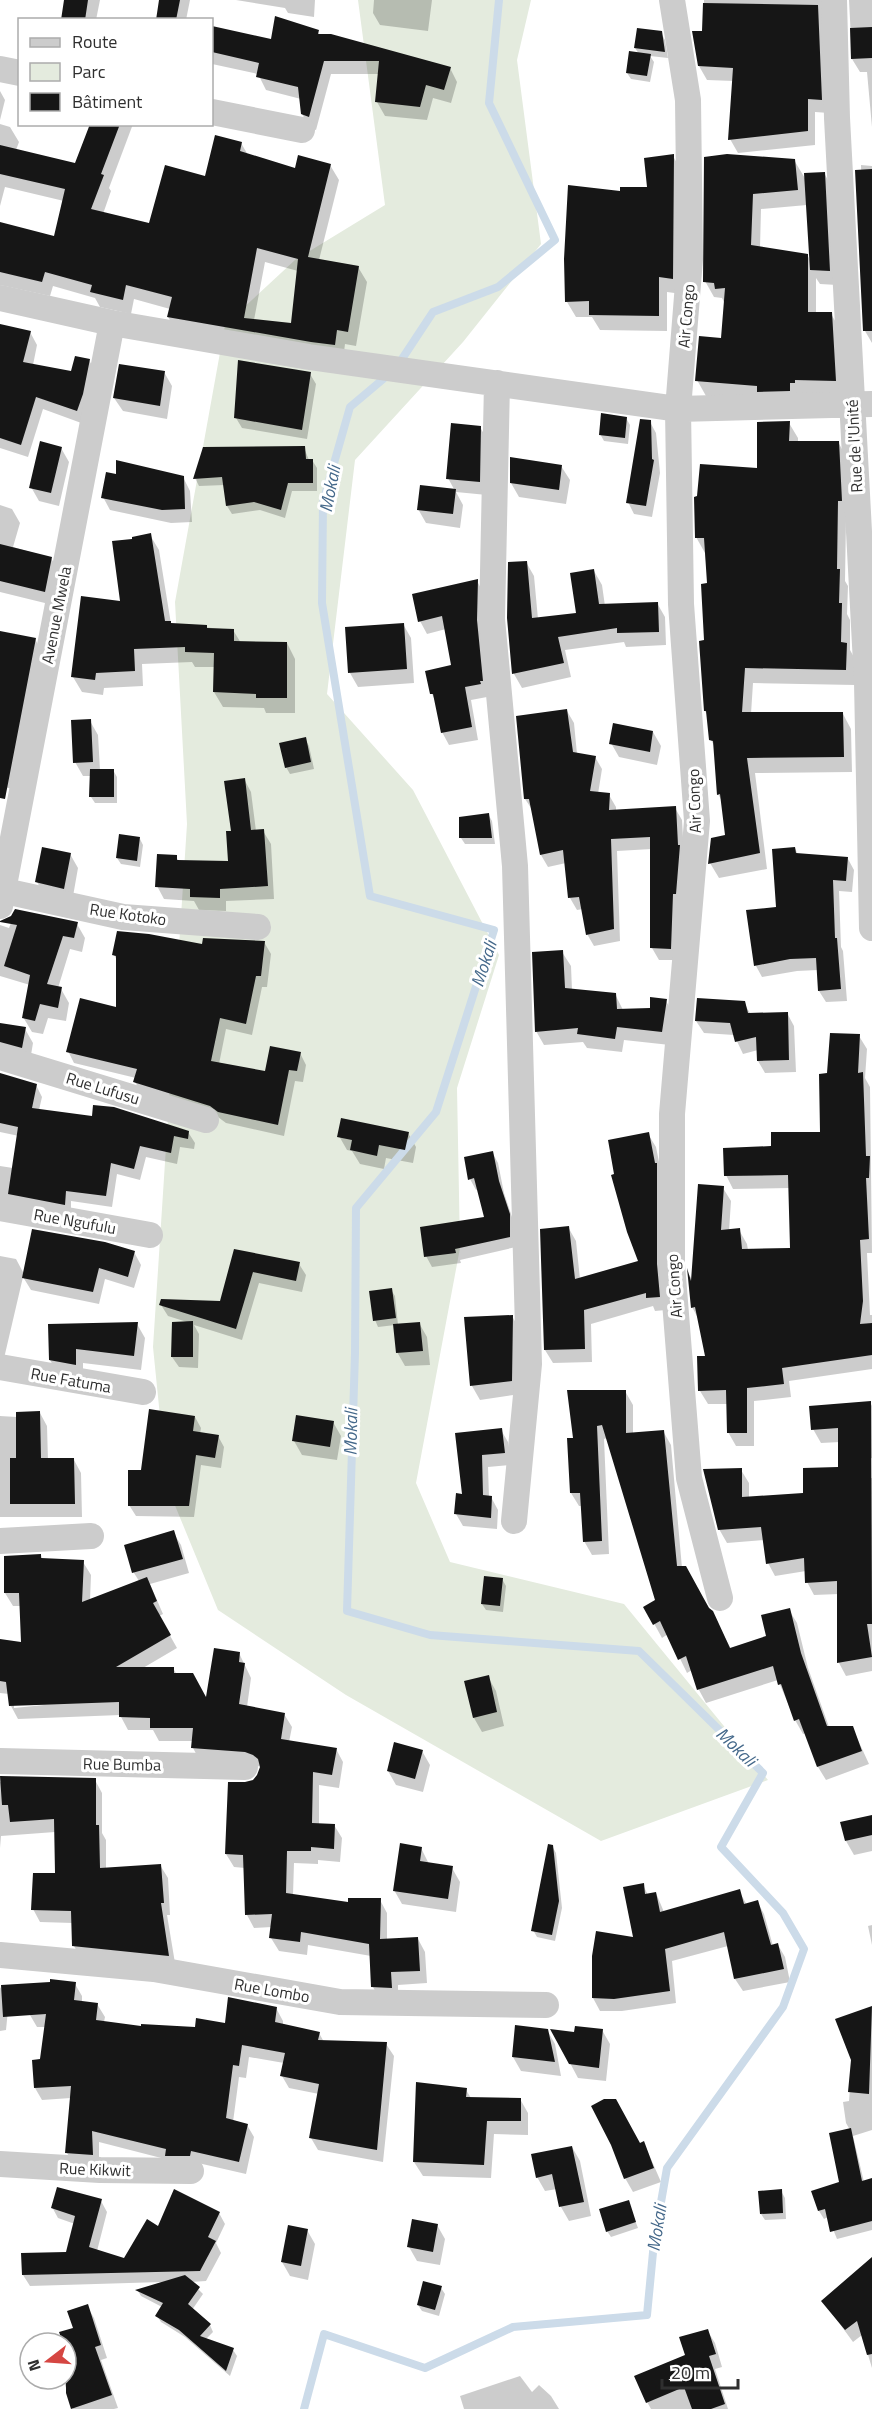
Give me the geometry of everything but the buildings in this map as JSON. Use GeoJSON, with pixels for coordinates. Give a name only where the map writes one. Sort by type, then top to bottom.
{"type":"FeatureCollection","features":[{"type":"Feature","properties":{"kind":"street","name":"Air Congo"},"geometry":{"type":"LineString","coordinates":[[672,0],[688,100],[690,259],[678,409],[681,604],[697,821],[672,1114],[672,1264],[689,1478],[720,1598]]}},
{"type":"Feature","properties":{"kind":"street","name":"Rue de l'Unité"},"geometry":{"type":"LineString","coordinates":[[834,0],[837,118],[862,404],[872,928]]}},
{"type":"Feature","properties":{"kind":"street"},"geometry":{"type":"LineString","coordinates":[[0,69],[18,73]]}},
{"type":"Feature","properties":{"kind":"street"},"geometry":{"type":"LineString","coordinates":[[213,112],[302,130]]}},
{"type":"Feature","properties":{"kind":"street"},"geometry":{"type":"LineString","coordinates":[[0,298],[112,323],[309,357],[678,409],[862,404]]}},
{"type":"Feature","properties":{"kind":"street","name":"Avenue Mwela"},"geometry":{"type":"LineString","coordinates":[[1,896],[112,323]]}},
{"type":"Feature","properties":{"kind":"street"},"geometry":{"type":"LineString","coordinates":[[497,383],[492,619],[515,866],[529,1364],[514,1521]]}},
{"type":"Feature","properties":{"kind":"street","name":"Rue Kotoko"},"geometry":{"type":"LineString","coordinates":[[1,896],[123,916],[258,927]]}},
{"type":"Feature","properties":{"kind":"street","name":"Rue Lufusu"},"geometry":{"type":"LineString","coordinates":[[0,1057],[206,1120]]}},
{"type":"Feature","properties":{"kind":"street","name":"Rue Ngufulu"},"geometry":{"type":"LineString","coordinates":[[0,1208],[150,1235]]}},
{"type":"Feature","properties":{"kind":"street","name":"Rue Fatuma"},"geometry":{"type":"LineString","coordinates":[[0,1367],[143,1392]]}},
{"type":"Feature","properties":{"kind":"street"},"geometry":{"type":"LineString","coordinates":[[0,1541],[91,1536]]}},
{"type":"Feature","properties":{"kind":"street","name":"Rue Bumba"},"geometry":{"type":"LineString","coordinates":[[0,1761],[245,1767]]}},
{"type":"Feature","properties":{"kind":"street","name":"Rue Lombo"},"geometry":{"type":"LineString","coordinates":[[0,1955],[154,1970],[340,2002],[546,2005]]}},
{"type":"Feature","properties":{"kind":"street","name":"Rue Kikwit"},"geometry":{"type":"LineString","coordinates":[[0,2164],[100,2170],[191,2171]]}},
{"type":"Feature","properties":{"kind":"green space"},"geometry":{"type":"Polygon","coordinates":[[[358,0],[531,0],[517,60],[541,244],[463,342],[355,460],[327,694],[413,790],[499,955],[457,1088],[460,1248],[416,1483],[450,1562],[624,1604],[768,1780],[601,1841],[346,1695],[218,1610],[167,1486],[153,1347],[187,824],[175,602],[225,325],[295,260],[385,205],[358,0]]]}},
{"type":"Feature","properties":{"kind":"waterway","name":"Mokali"},"geometry":{"type":"LineString","coordinates":[[398,365],[433,312],[498,287],[555,240],[489,103],[499,0]]}},
{"type":"Feature","properties":{"kind":"waterway","name":"Mokali"},"geometry":{"type":"LineString","coordinates":[[304,2409],[324,2334],[425,2368],[513,2327],[647,2315],[654,2242],[667,2168],[783,2007],[804,1949],[783,1913],[721,1847],[763,1773],[639,1651],[430,1635],[347,1611],[355,1353],[356,1208],[436,1112],[494,930],[370,896],[322,603],[323,502],[350,407],[388,375]]}}]}
